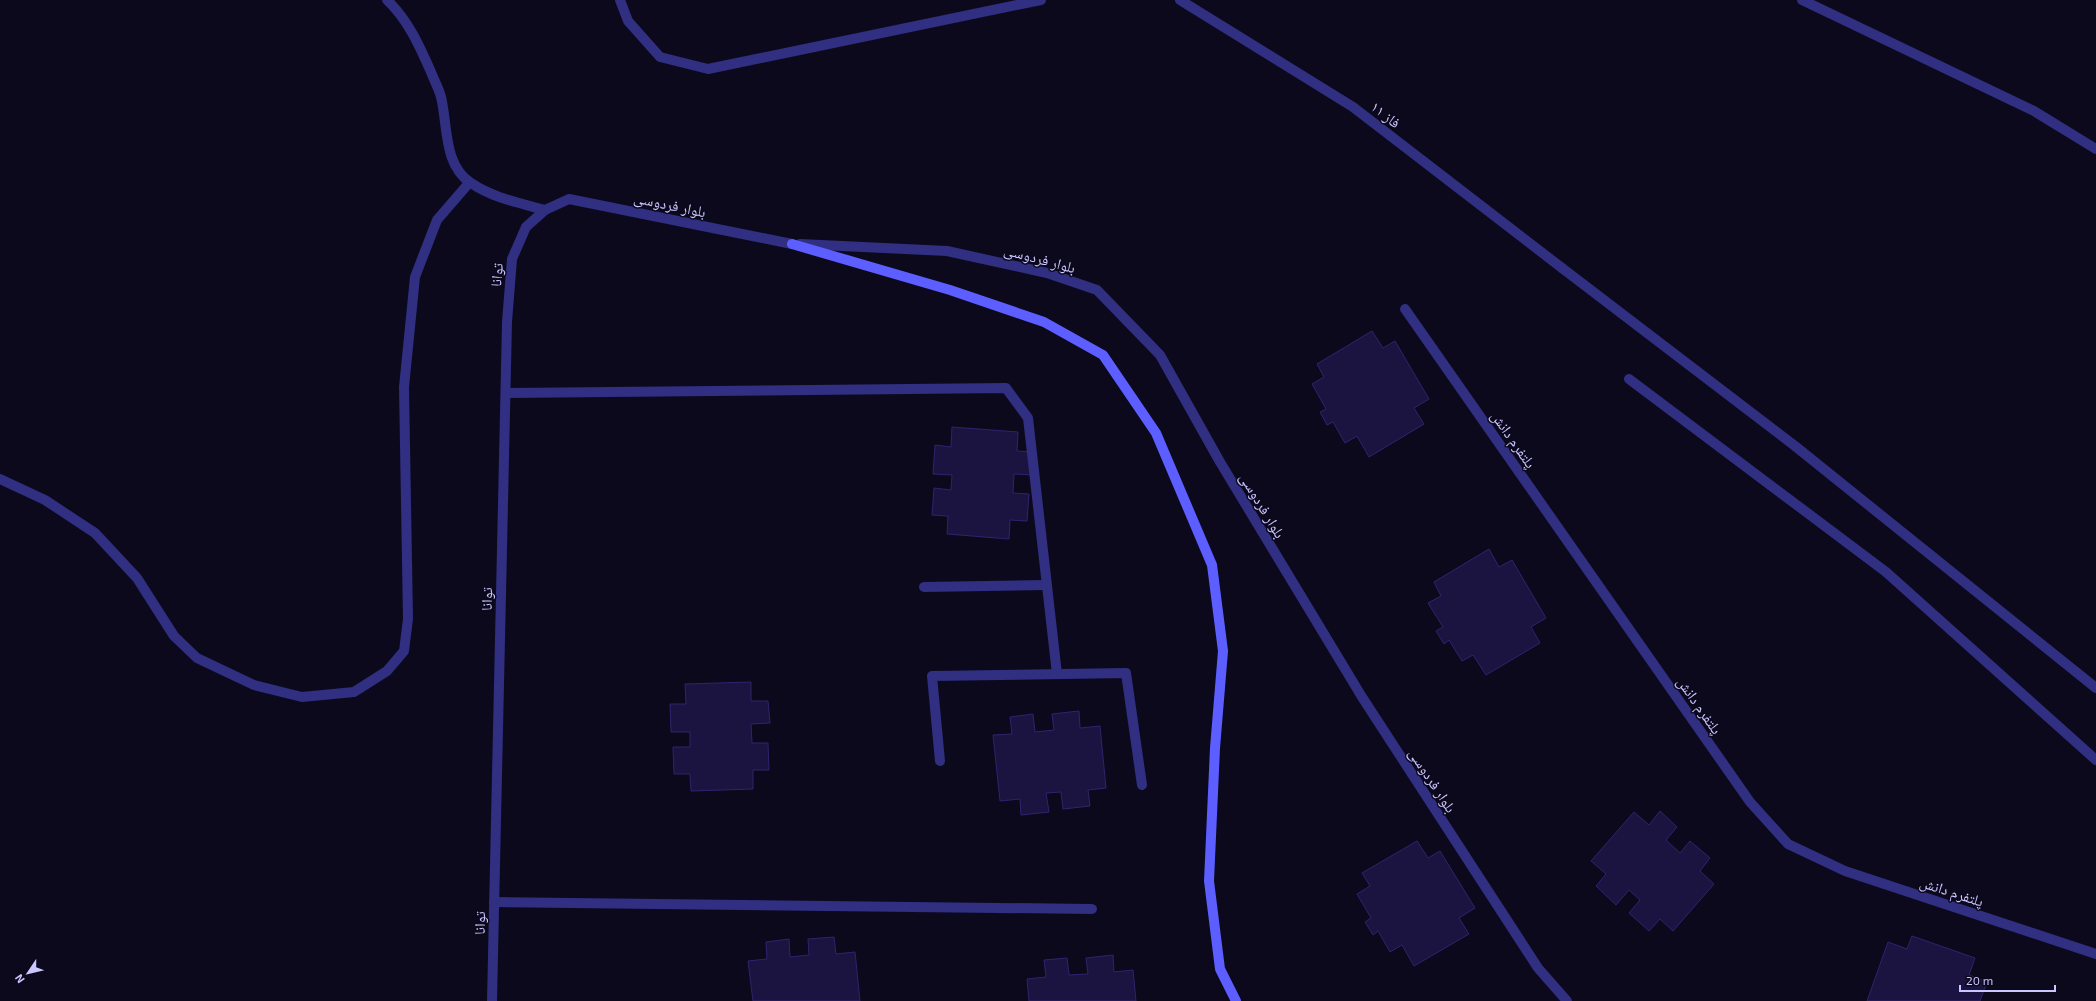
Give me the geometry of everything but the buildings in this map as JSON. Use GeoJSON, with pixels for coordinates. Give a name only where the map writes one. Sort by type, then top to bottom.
{"type":"FeatureCollection","features":[{"type":"Feature","properties":{"kind":"main road","name":"بلوار فردوسی"},"geometry":{"type":"LineString","coordinates":[[792,244],[950,290],[1044,322],[1103,355],[1156,433],[1212,565],[1223,651],[1215,748],[1209,881],[1220,968],[1236,1001]]}},
{"type":"Feature","properties":{"kind":"street"},"geometry":{"type":"LineString","coordinates":[[387,0],[401,13],[418,42],[441,96],[447,141],[454,166],[469,183],[494,195],[545,210]]}},
{"type":"Feature","properties":{"kind":"street"},"geometry":{"type":"LineString","coordinates":[[620,0],[628,21],[660,57],[708,69],[1041,0]]}},
{"type":"Feature","properties":{"kind":"street","name":"فاز ۱۱"},"geometry":{"type":"LineString","coordinates":[[1180,0],[1352,107],[1795,446],[2096,688]]}},
{"type":"Feature","properties":{"kind":"street"},"geometry":{"type":"LineString","coordinates":[[1802,0],[2034,111],[2096,149]]}},
{"type":"Feature","properties":{"kind":"street"},"geometry":{"type":"LineString","coordinates":[[0,480],[45,500],[95,533],[137,578],[174,636],[197,658],[254,685],[302,697],[354,692],[361,688],[386,672],[404,651],[408,619],[404,387],[415,277],[437,220],[469,183]]}},
{"type":"Feature","properties":{"kind":"street","name":"بلوار فردوسی"},"geometry":{"type":"LineString","coordinates":[[545,210],[568,199],[792,244],[947,251],[1047,273],[1097,290],[1160,355],[1220,462],[1362,697],[1538,968],[1568,1001]]}},
{"type":"Feature","properties":{"kind":"street","name":"توانا"},"geometry":{"type":"LineString","coordinates":[[492,1001],[507,322],[512,259],[526,227],[545,210]]}},
{"type":"Feature","properties":{"kind":"street","name":"پلتفرم دانش"},"geometry":{"type":"LineString","coordinates":[[1405,309],[1750,802],[1788,844],[1845,871],[2096,954]]}},
{"type":"Feature","properties":{"kind":"street"},"geometry":{"type":"LineString","coordinates":[[1630,379],[1886,572],[2096,760]]}},
{"type":"Feature","properties":{"kind":"street"},"geometry":{"type":"LineString","coordinates":[[506,393],[1006,388],[1028,418],[1056,674]]}},
{"type":"Feature","properties":{"kind":"street"},"geometry":{"type":"LineString","coordinates":[[924,587],[1046,585]]}},
{"type":"Feature","properties":{"kind":"street"},"geometry":{"type":"LineString","coordinates":[[940,761],[932,676],[1126,673],[1142,785]]}},
{"type":"Feature","properties":{"kind":"street"},"geometry":{"type":"LineString","coordinates":[[494,902],[1092,909]]}}]}
